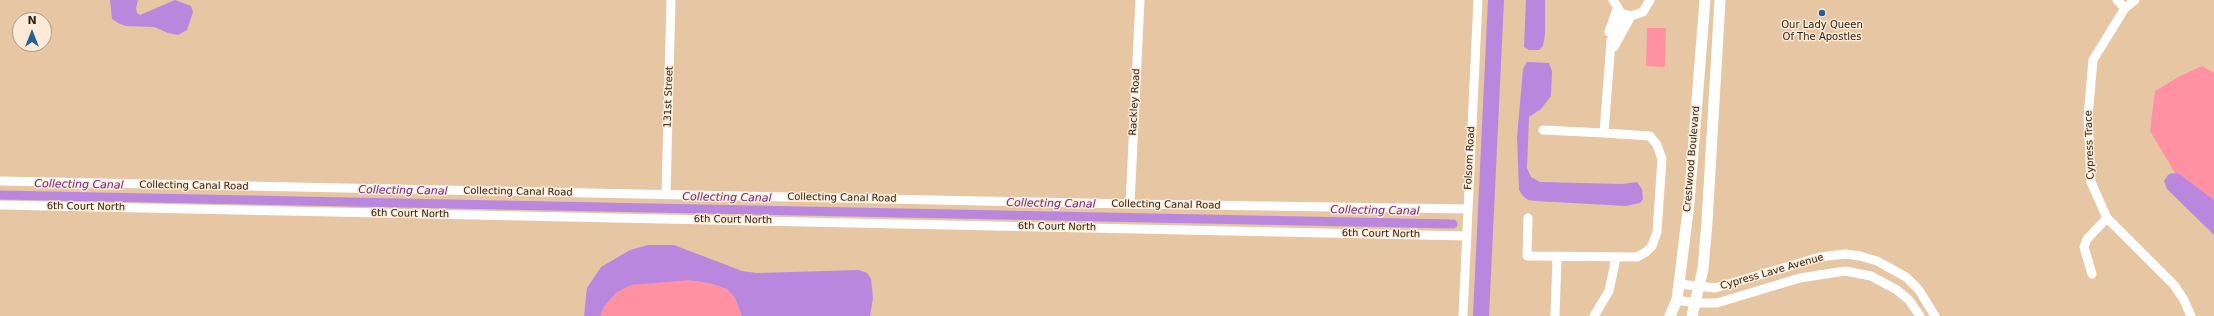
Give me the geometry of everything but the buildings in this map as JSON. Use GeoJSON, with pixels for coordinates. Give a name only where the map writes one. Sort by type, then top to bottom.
{"type":"FeatureCollection","features":[{"type":"Feature","properties":{"kind":"main road","name":"Crestwood Boulevard"},"geometry":{"type":"LineString","coordinates":[[1670,316],[1677,300],[1689,203],[1705,0]]}},
{"type":"Feature","properties":{"kind":"main road","name":"Crestwood Boulevard"},"geometry":{"type":"LineString","coordinates":[[1692,316],[1699,287],[1707,222],[1718,63],[1720,0]]}},
{"type":"Feature","properties":{"kind":"street","name":"131st Street"},"geometry":{"type":"LineString","coordinates":[[666,195],[671,0]]}},
{"type":"Feature","properties":{"kind":"street","name":"Rackley Road"},"geometry":{"type":"LineString","coordinates":[[1130,204],[1140,0]]}},
{"type":"Feature","properties":{"kind":"street","name":"Folsom Road"},"geometry":{"type":"LineString","coordinates":[[1463,316],[1478,0]]}},
{"type":"Feature","properties":{"kind":"street"},"geometry":{"type":"LineString","coordinates":[[1613,0],[1624,13]]}},
{"type":"Feature","properties":{"kind":"street"},"geometry":{"type":"LineString","coordinates":[[2117,0],[2125,8]]}},
{"type":"Feature","properties":{"kind":"street","name":"Cypress Trace"},"geometry":{"type":"LineString","coordinates":[[2135,0],[2125,8],[2093,60],[2088,117],[2091,182],[2107,218],[2174,285],[2192,316]]}},
{"type":"Feature","properties":{"kind":"street"},"geometry":{"type":"LineString","coordinates":[[1624,13],[1643,12],[1652,1]]}},
{"type":"Feature","properties":{"kind":"street"},"geometry":{"type":"LineString","coordinates":[[1604,133],[1611,41],[1624,13]]}},
{"type":"Feature","properties":{"kind":"street"},"geometry":{"type":"LineString","coordinates":[[1528,218],[1527,256],[1637,257],[1646,252],[1652,246],[1658,232],[1662,159],[1657,145],[1650,136],[1543,130]]}},
{"type":"Feature","properties":{"kind":"street","name":"Collecting Canal Road"},"geometry":{"type":"LineString","coordinates":[[0,181],[1130,204],[1468,209]]}},
{"type":"Feature","properties":{"kind":"street","name":"6th Court North"},"geometry":{"type":"LineString","coordinates":[[0,205],[1467,236]]}},
{"type":"Feature","properties":{"kind":"street"},"geometry":{"type":"LineString","coordinates":[[2092,274],[2084,247],[2087,239],[2107,218]]}},
{"type":"Feature","properties":{"kind":"street","name":"Cypress Lave Avenue"},"geometry":{"type":"LineString","coordinates":[[1679,284],[1715,288],[1820,257],[1845,254],[1860,256],[1877,261],[1906,277],[1920,290],[1935,316]]}},
{"type":"Feature","properties":{"kind":"street"},"geometry":{"type":"LineString","coordinates":[[1556,316],[1557,257]]}},
{"type":"Feature","properties":{"kind":"street"},"geometry":{"type":"LineString","coordinates":[[1594,316],[1609,290],[1616,258]]}},
{"type":"Feature","properties":{"kind":"street","name":"Cypress Lave Avenue"},"geometry":{"type":"LineString","coordinates":[[1677,300],[1696,303],[1716,303],[1800,278],[1845,271],[1870,276],[1897,290],[1909,300],[1920,316]]}},
{"type":"Feature","properties":{"kind":"shaded area"},"geometry":{"type":"Polygon","coordinates":[[[110,0],[138,0],[136,8],[137,13],[140,15],[175,0],[191,6],[193,12],[187,30],[178,35],[168,33],[154,27],[126,26],[120,24],[112,19],[110,0]]]}},
{"type":"Feature","properties":{"kind":"shaded area"},"geometry":{"type":"Polygon","coordinates":[[[1526,0],[1545,0],[1545,34],[1543,46],[1539,50],[1529,50],[1524,47],[1526,0]]]}},
{"type":"Feature","properties":{"kind":"shaded area"},"geometry":{"type":"Polygon","coordinates":[[[1647,28],[1666,28],[1665,67],[1646,66],[1647,28]]]}},
{"type":"Feature","properties":{"kind":"shaded area"},"geometry":{"type":"Polygon","coordinates":[[[1527,62],[1549,63],[1552,71],[1551,96],[1541,109],[1529,117],[1527,168],[1531,177],[1540,182],[1622,184],[1637,182],[1642,189],[1643,199],[1640,203],[1626,206],[1536,201],[1528,200],[1523,196],[1519,190],[1517,137],[1523,69],[1527,62]]]}},
{"type":"Feature","properties":{"kind":"shaded area"},"geometry":{"type":"Polygon","coordinates":[[[2202,66],[2214,73],[2214,200],[2175,173],[2150,131],[2155,91],[2180,76],[2202,66]]]}},
{"type":"Feature","properties":{"kind":"shaded area"},"geometry":{"type":"Polygon","coordinates":[[[2172,173],[2179,174],[2214,200],[2214,235],[2167,189],[2164,181],[2168,175],[2172,173]]]}},
{"type":"Feature","properties":{"kind":"shaded area"},"geometry":{"type":"Polygon","coordinates":[[[648,245],[674,245],[742,271],[757,273],[859,270],[867,273],[871,279],[873,298],[870,316],[742,316],[735,298],[727,289],[712,284],[689,280],[631,285],[616,293],[604,307],[600,316],[584,316],[587,288],[601,267],[630,250],[648,245]]]}},
{"type":"Feature","properties":{"kind":"shaded area"},"geometry":{"type":"Polygon","coordinates":[[[670,280],[689,280],[712,284],[727,289],[735,298],[742,316],[600,316],[604,307],[616,293],[631,285],[670,280]]]}},
{"type":"Feature","properties":{"kind":"waterway"},"geometry":{"type":"LineString","coordinates":[[1481,316],[1496,0]]}},
{"type":"Feature","properties":{"kind":"waterway","name":"Collecting Canal"},"geometry":{"type":"LineString","coordinates":[[0,195],[1453,224]]}},
{"type":"Feature","properties":{"kind":"place","name":"Our Lady Queen Of The Apostles"},"geometry":{"type":"Point","coordinates":[1822,13]}}]}
